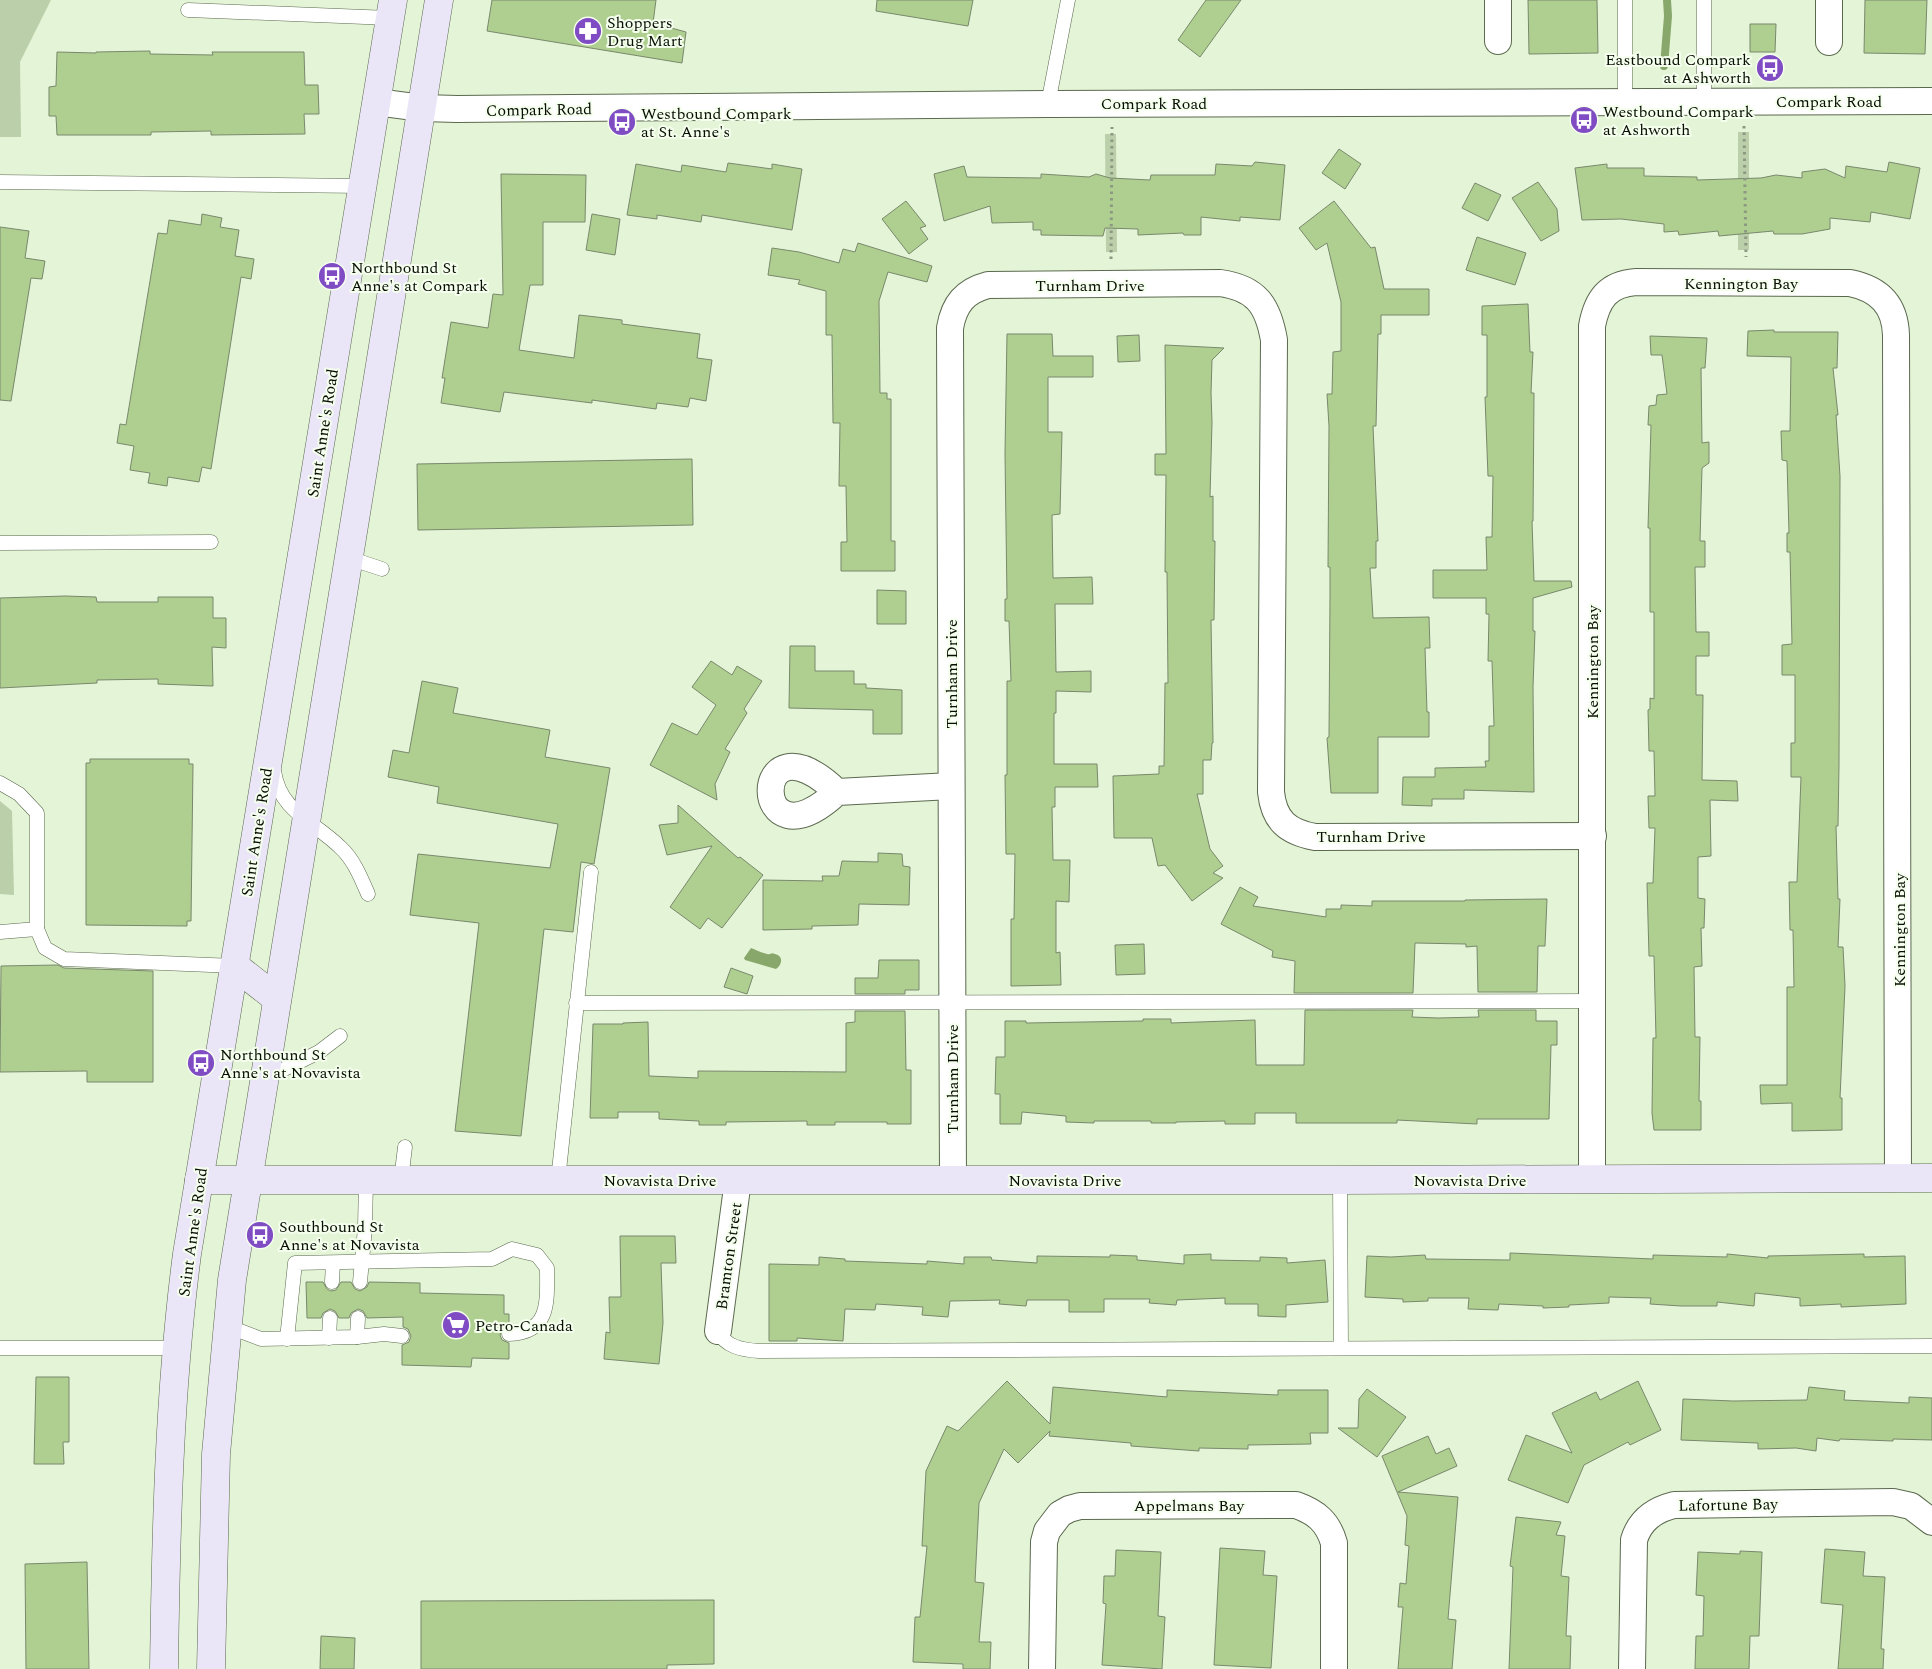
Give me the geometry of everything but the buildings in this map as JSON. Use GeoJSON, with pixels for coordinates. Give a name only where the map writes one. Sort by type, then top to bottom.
{"type":"FeatureCollection","features":[{"type":"Feature","properties":{"kind":"main road"},"geometry":{"type":"LineString","coordinates":[[211,1669],[216,1454],[227,1326],[264,1079],[439,0]]}},
{"type":"Feature","properties":{"kind":"main road","name":"Saint Anne's Road"},"geometry":{"type":"LineString","coordinates":[[164,1669],[168,1491],[179,1317],[199,1180],[391,9]]}},
{"type":"Feature","properties":{"kind":"main road"},"geometry":{"type":"LineString","coordinates":[[235,966],[277,1000]]}},
{"type":"Feature","properties":{"kind":"main road","name":"Novavista Drive"},"geometry":{"type":"LineString","coordinates":[[199,1180],[1932,1178]]}},
{"type":"Feature","properties":{"kind":"street"},"geometry":{"type":"LineString","coordinates":[[1498,0],[1498,41]]}},
{"type":"Feature","properties":{"kind":"street"},"geometry":{"type":"LineString","coordinates":[[1829,0],[1829,42]]}},
{"type":"Feature","properties":{"kind":"street","name":"Compark Road"},"geometry":{"type":"LineString","coordinates":[[376,102],[422,108],[457,109],[1048,104],[1932,101]]}},
{"type":"Feature","properties":{"kind":"street","name":"Turnham Drive"},"geometry":{"type":"LineString","coordinates":[[953,1180],[950,337],[952,317],[964,296],[975,288],[988,285],[1110,286],[1220,283],[1236,285],[1259,300],[1271,323],[1274,340],[1271,792],[1276,812],[1284,825],[1300,834],[1315,837],[1593,836]]}},
{"type":"Feature","properties":{"kind":"street","name":"Kennington Bay"},"geometry":{"type":"LineString","coordinates":[[1592,1179],[1592,336],[1597,305],[1611,289],[1624,283],[1850,283],[1862,286],[1875,293],[1887,304],[1893,315],[1895,326],[1899,998],[1898,1178]]}},
{"type":"Feature","properties":{"kind":"street"},"geometry":{"type":"LineString","coordinates":[[837,792],[951,786]]}},
{"type":"Feature","properties":{"kind":"street","name":"Bramton Street"},"geometry":{"type":"LineString","coordinates":[[718,1331],[738,1180]]}},
{"type":"Feature","properties":{"kind":"street","name":"Lafortune Bay"},"geometry":{"type":"LineString","coordinates":[[1632,1669],[1634,1540],[1637,1531],[1646,1518],[1660,1508],[1674,1504],[1892,1502],[1911,1506],[1932,1522]]}},
{"type":"Feature","properties":{"kind":"street","name":"Appelmans Bay"},"geometry":{"type":"LineString","coordinates":[[1042,1669],[1043,1548],[1047,1531],[1060,1514],[1080,1506],[1296,1504],[1312,1511],[1321,1518],[1328,1526],[1334,1543],[1334,1669]]}},
{"type":"Feature","properties":{"kind":"lane"},"geometry":{"type":"LineString","coordinates":[[1048,104],[1068,0]]}},
{"type":"Feature","properties":{"kind":"lane"},"geometry":{"type":"LineString","coordinates":[[1625,0],[1625,101]]}},
{"type":"Feature","properties":{"kind":"lane"},"geometry":{"type":"LineString","coordinates":[[1704,0],[1704,101]]}},
{"type":"Feature","properties":{"kind":"lane"},"geometry":{"type":"LineString","coordinates":[[188,10],[391,9]]}},
{"type":"Feature","properties":{"kind":"lane"},"geometry":{"type":"LineString","coordinates":[[0,182],[363,186]]}},
{"type":"Feature","properties":{"kind":"lane"},"geometry":{"type":"LineString","coordinates":[[0,543],[211,542]]}},
{"type":"Feature","properties":{"kind":"lane"},"geometry":{"type":"LineString","coordinates":[[349,558],[382,569]]}},
{"type":"Feature","properties":{"kind":"lane"},"geometry":{"type":"LineString","coordinates":[[271,743],[276,784],[283,798],[293,810],[342,849],[353,863],[368,894]]}},
{"type":"Feature","properties":{"kind":"lane"},"geometry":{"type":"LineString","coordinates":[[0,783],[19,794],[37,813],[37,929],[45,948],[64,959],[235,966]]}},
{"type":"Feature","properties":{"kind":"lane"},"geometry":{"type":"LineString","coordinates":[[558,1180],[591,872]]}},
{"type":"Feature","properties":{"kind":"lane"},"geometry":{"type":"LineString","coordinates":[[0,932],[37,929]]}},
{"type":"Feature","properties":{"kind":"lane"},"geometry":{"type":"LineString","coordinates":[[576,1003],[1593,1000]]}},
{"type":"Feature","properties":{"kind":"lane"},"geometry":{"type":"LineString","coordinates":[[264,1079],[319,1052],[340,1036]]}},
{"type":"Feature","properties":{"kind":"lane"},"geometry":{"type":"LineString","coordinates":[[401,1180],[405,1147]]}},
{"type":"Feature","properties":{"kind":"lane"},"geometry":{"type":"LineString","coordinates":[[360,1282],[366,1180]]}},
{"type":"Feature","properties":{"kind":"lane"},"geometry":{"type":"LineString","coordinates":[[1340,1180],[1341,1348]]}},
{"type":"Feature","properties":{"kind":"lane"},"geometry":{"type":"LineString","coordinates":[[287,1339],[294,1263],[492,1259],[512,1249],[537,1255],[547,1268],[547,1291],[544,1315],[540,1323],[520,1334],[509,1334]]}},
{"type":"Feature","properties":{"kind":"lane"},"geometry":{"type":"LineString","coordinates":[[332,1263],[332,1282]]}},
{"type":"Feature","properties":{"kind":"lane"},"geometry":{"type":"LineString","coordinates":[[329,1338],[330,1318]]}},
{"type":"Feature","properties":{"kind":"lane"},"geometry":{"type":"LineString","coordinates":[[356,1337],[358,1318]]}},
{"type":"Feature","properties":{"kind":"lane"},"geometry":{"type":"LineString","coordinates":[[227,1326],[261,1339],[356,1337],[384,1334],[402,1336]]}},
{"type":"Feature","properties":{"kind":"lane"},"geometry":{"type":"LineString","coordinates":[[718,1331],[721,1338],[736,1347],[759,1351],[1932,1346]]}},
{"type":"Feature","properties":{"kind":"lane"},"geometry":{"type":"LineString","coordinates":[[0,1348],[177,1348]]}},
{"type":"Feature","properties":{"kind":"path"},"geometry":{"type":"LineString","coordinates":[[1744,122],[1746,283]]}},
{"type":"Feature","properties":{"kind":"path"},"geometry":{"type":"LineString","coordinates":[[1110,286],[1112,124]]}},
{"type":"Feature","properties":{"kind":"shaded area"},"geometry":{"type":"Polygon","coordinates":[[[0,0],[51,0],[20,62],[21,137],[0,137],[0,0]]]}},
{"type":"Feature","properties":{"kind":"shaded area"},"geometry":{"type":"Polygon","coordinates":[[[1738,132],[1749,132],[1749,250],[1738,250],[1738,132]]]}},
{"type":"Feature","properties":{"kind":"shaded area"},"geometry":{"type":"Polygon","coordinates":[[[1105,134],[1116,134],[1117,252],[1106,252],[1105,134]]]}},
{"type":"Feature","properties":{"kind":"shaded area"},"geometry":{"type":"Polygon","coordinates":[[[0,801],[12,811],[14,895],[0,894],[0,801]]]}},
{"type":"Feature","properties":{"kind":"shaded area"},"geometry":{"type":"Polygon","coordinates":[[[751,948],[765,954],[772,953],[778,955],[781,959],[780,965],[776,969],[745,960],[744,958],[751,948]]]}},
{"type":"Feature","properties":{"kind":"waterway"},"geometry":{"type":"LineString","coordinates":[[1664,66],[1668,16],[1667,0]]}},
{"type":"Feature","properties":{"kind":"place","name":"Shoppers Drug Mart"},"geometry":{"type":"Point","coordinates":[588,31]}},
{"type":"Feature","properties":{"kind":"place","name":"Eastbound Compark at Ashworth"},"geometry":{"type":"Point","coordinates":[1770,68]}},
{"type":"Feature","properties":{"kind":"place","name":"Westbound Compark at Ashworth"},"geometry":{"type":"Point","coordinates":[1584,120]}},
{"type":"Feature","properties":{"kind":"place","name":"Westbound Compark at St. Anne's"},"geometry":{"type":"Point","coordinates":[622,122]}},
{"type":"Feature","properties":{"kind":"place","name":"Northbound St Anne's at Compark"},"geometry":{"type":"Point","coordinates":[332,276]}},
{"type":"Feature","properties":{"kind":"place","name":"Northbound St Anne's at Novavista"},"geometry":{"type":"Point","coordinates":[201,1063]}},
{"type":"Feature","properties":{"kind":"place","name":"Southbound St Anne's at Novavista"},"geometry":{"type":"Point","coordinates":[260,1235]}},
{"type":"Feature","properties":{"kind":"place","name":"Petro-Canada"},"geometry":{"type":"Point","coordinates":[456,1325]}}]}
